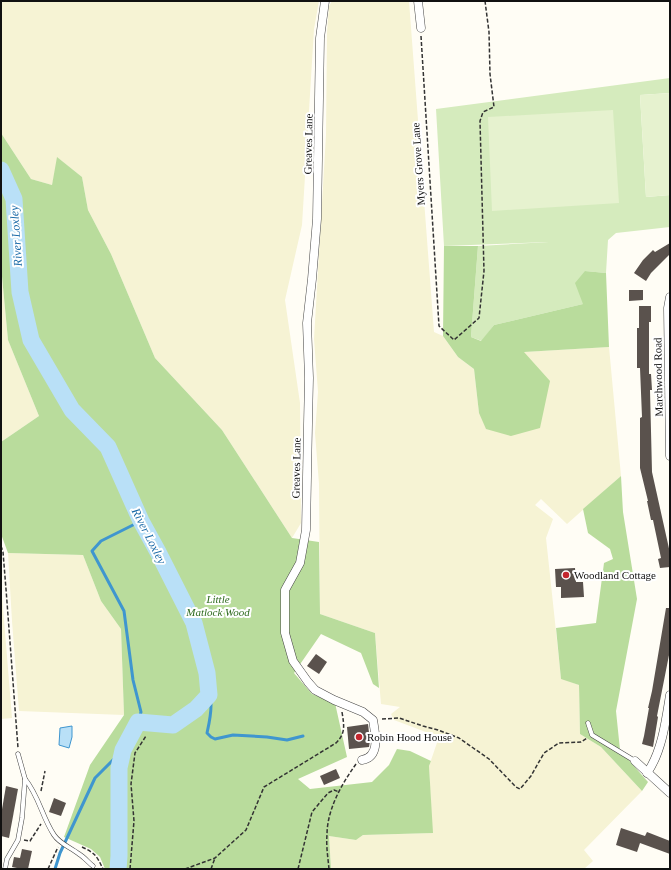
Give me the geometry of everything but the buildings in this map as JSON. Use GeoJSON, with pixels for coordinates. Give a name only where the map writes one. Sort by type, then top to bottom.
{"type":"FeatureCollection","features":[{"type":"Feature","properties":{"kind":"street","name":"Greaves Lane"},"geometry":{"type":"LineString","coordinates":[[325,1],[320,38],[317,219],[307,323],[309,378],[306,530],[300,563],[285,590],[285,633],[293,662],[315,690],[363,712],[373,720]]}},
{"type":"Feature","properties":{"kind":"street"},"geometry":{"type":"LineString","coordinates":[[418,1],[421,28]]}},
{"type":"Feature","properties":{"kind":"street","name":"Marchwood Road"},"geometry":{"type":"LineString","coordinates":[[670,297],[668,308],[670,456]]}},
{"type":"Feature","properties":{"kind":"street"},"geometry":{"type":"LineString","coordinates":[[647,773],[653,764],[662,738],[670,696]]}},
{"type":"Feature","properties":{"kind":"street"},"geometry":{"type":"LineString","coordinates":[[362,760],[371,757],[375,748],[373,720]]}},
{"type":"Feature","properties":{"kind":"street"},"geometry":{"type":"LineString","coordinates":[[635,761],[670,793]]}},
{"type":"Feature","properties":{"kind":"lane"},"geometry":{"type":"LineString","coordinates":[[588,723],[592,735],[635,761]]}},
{"type":"Feature","properties":{"kind":"lane"},"geometry":{"type":"LineString","coordinates":[[18,754],[25,779],[37,798],[45,818],[55,836],[63,844],[79,854],[93,866]]}},
{"type":"Feature","properties":{"kind":"lane"},"geometry":{"type":"LineString","coordinates":[[5,869],[7,860],[18,840],[22,818],[25,779]]}},
{"type":"Feature","properties":{"kind":"path","name":"Myers Grove Lane"},"geometry":{"type":"LineString","coordinates":[[421,28],[439,326],[454,340],[479,318],[484,271],[480,121],[483,112],[494,107],[490,74],[489,32],[485,1]]}},
{"type":"Feature","properties":{"kind":"path"},"geometry":{"type":"LineString","coordinates":[[1,546],[3,552],[18,754]]}},
{"type":"Feature","properties":{"kind":"path"},"geometry":{"type":"LineString","coordinates":[[185,869],[215,858],[246,830],[264,787],[336,744],[342,738],[344,727],[341,703]]}},
{"type":"Feature","properties":{"kind":"path"},"geometry":{"type":"LineString","coordinates":[[373,720],[399,718],[459,738],[490,759],[516,787],[520,789],[531,776],[544,753],[559,743],[581,742],[592,735]]}},
{"type":"Feature","properties":{"kind":"path"},"geometry":{"type":"LineString","coordinates":[[130,869],[134,821],[131,784],[134,753],[146,736]]}},
{"type":"Feature","properties":{"kind":"path"},"geometry":{"type":"LineString","coordinates":[[329,869],[327,834],[330,812],[339,792],[356,764],[362,760]]}},
{"type":"Feature","properties":{"kind":"path"},"geometry":{"type":"LineString","coordinates":[[37,798],[41,791],[45,771]]}},
{"type":"Feature","properties":{"kind":"path"},"geometry":{"type":"LineString","coordinates":[[298,869],[312,812],[328,793],[334,790],[339,792]]}},
{"type":"Feature","properties":{"kind":"path"},"geometry":{"type":"LineString","coordinates":[[18,840],[30,841],[45,818]]}},
{"type":"Feature","properties":{"kind":"path"},"geometry":{"type":"LineString","coordinates":[[48,869],[63,844]]}},
{"type":"Feature","properties":{"kind":"path"},"geometry":{"type":"LineString","coordinates":[[211,869],[215,858]]}},
{"type":"Feature","properties":{"kind":"shaded area"},"geometry":{"type":"Polygon","coordinates":[[[3,1],[319,1],[314,29],[302,225],[285,300],[300,403],[301,523],[292,538],[222,430],[155,358],[111,254],[88,210],[82,177],[58,158],[52,185],[31,179],[1,133],[1,5],[3,1]]]}},
{"type":"Feature","properties":{"kind":"shaded area"},"geometry":{"type":"Polygon","coordinates":[[[332,1],[409,1],[434,332],[443,336],[458,357],[474,369],[479,413],[523,352],[609,347],[621,476],[567,524],[541,499],[535,505],[553,519],[546,538],[561,678],[579,685],[580,734],[601,747],[642,791],[584,850],[593,861],[584,869],[331,869],[329,836],[356,840],[363,835],[432,833],[429,766],[439,737],[394,720],[391,714],[400,707],[381,704],[375,633],[320,614],[319,484],[315,433],[318,392],[314,339],[326,135],[327,32],[329,6],[332,1]]]}},
{"type":"Feature","properties":{"kind":"shaded area"},"geometry":{"type":"Polygon","coordinates":[[[1,266],[8,340],[39,416],[1,442],[1,266]]]}},
{"type":"Feature","properties":{"kind":"shaded area"},"geometry":{"type":"Polygon","coordinates":[[[8,553],[83,555],[101,601],[121,629],[124,715],[19,711],[8,553]]]}},
{"type":"Feature","properties":{"kind":"shaded area"},"geometry":{"type":"Polygon","coordinates":[[[1,583],[12,718],[1,719],[1,583]]]}},
{"type":"Feature","properties":{"kind":"green space"},"geometry":{"type":"Polygon","coordinates":[[[670,78],[670,93],[640,95],[646,197],[670,195],[670,227],[616,233],[608,240],[606,273],[585,271],[583,304],[494,325],[482,341],[471,337],[478,246],[549,242],[444,246],[436,109],[670,78]]]}},
{"type":"Feature","properties":{"kind":"green space"},"geometry":{"type":"Polygon","coordinates":[[[670,93],[670,195],[646,197],[640,95],[670,93]]]}},
{"type":"Feature","properties":{"kind":"green space"},"geometry":{"type":"Polygon","coordinates":[[[613,110],[619,203],[492,211],[488,117],[613,110]]]}},
{"type":"Feature","properties":{"kind":"green space","name":"Little Matlock Wood"},"geometry":{"type":"Polygon","coordinates":[[[1,133],[31,179],[52,185],[57,157],[82,177],[88,210],[111,254],[155,358],[222,430],[292,538],[319,542],[320,614],[375,633],[379,688],[373,684],[361,653],[321,634],[294,673],[312,694],[335,703],[347,757],[298,779],[310,789],[372,782],[389,765],[397,749],[410,751],[431,761],[429,766],[433,833],[363,835],[356,840],[329,836],[331,869],[105,869],[100,857],[91,849],[64,837],[90,765],[124,715],[121,629],[101,601],[83,555],[8,553],[1,534],[1,442],[39,416],[8,340],[1,266],[1,133]]]}},
{"type":"Feature","properties":{"kind":"green space"},"geometry":{"type":"Polygon","coordinates":[[[444,246],[478,246],[471,337],[481,341],[494,325],[583,304],[575,283],[585,271],[606,273],[609,347],[524,352],[550,381],[540,428],[511,436],[486,429],[479,413],[474,369],[458,357],[443,336],[444,246]]]}},
{"type":"Feature","properties":{"kind":"green space"},"geometry":{"type":"Polygon","coordinates":[[[621,476],[623,512],[637,599],[616,711],[620,750],[648,782],[642,791],[601,747],[580,734],[579,685],[561,679],[556,628],[596,623],[604,563],[613,559],[610,549],[588,533],[583,509],[621,476]]]}},
{"type":"Feature","properties":{"kind":"water"},"geometry":{"type":"Polygon","coordinates":[[[72,726],[72,737],[69,748],[59,745],[60,728],[72,726]]]}},
{"type":"Feature","properties":{"kind":"waterway","name":"River Loxley"},"geometry":{"type":"LineString","coordinates":[[1,170],[14,199],[20,292],[31,340],[72,410],[108,447],[141,521],[194,623],[207,673],[209,695],[196,709],[173,725],[138,722],[123,750],[119,768],[118,869]]}},
{"type":"Feature","properties":{"kind":"waterway"},"geometry":{"type":"LineString","coordinates":[[138,722],[141,712],[133,680],[124,611],[92,551],[101,541],[141,521]]}},
{"type":"Feature","properties":{"kind":"waterway"},"geometry":{"type":"LineString","coordinates":[[209,695],[211,708],[207,733],[215,739],[233,735],[287,740],[303,736]]}},
{"type":"Feature","properties":{"kind":"waterway"},"geometry":{"type":"LineString","coordinates":[[55,869],[60,853],[95,778],[123,750]]}},
{"type":"Feature","properties":{"kind":"place","name":"Woodland Cottage"},"geometry":{"type":"Point","coordinates":[566,575]}},
{"type":"Feature","properties":{"kind":"place","name":"Robin Hood House"},"geometry":{"type":"Point","coordinates":[359,737]}}]}
